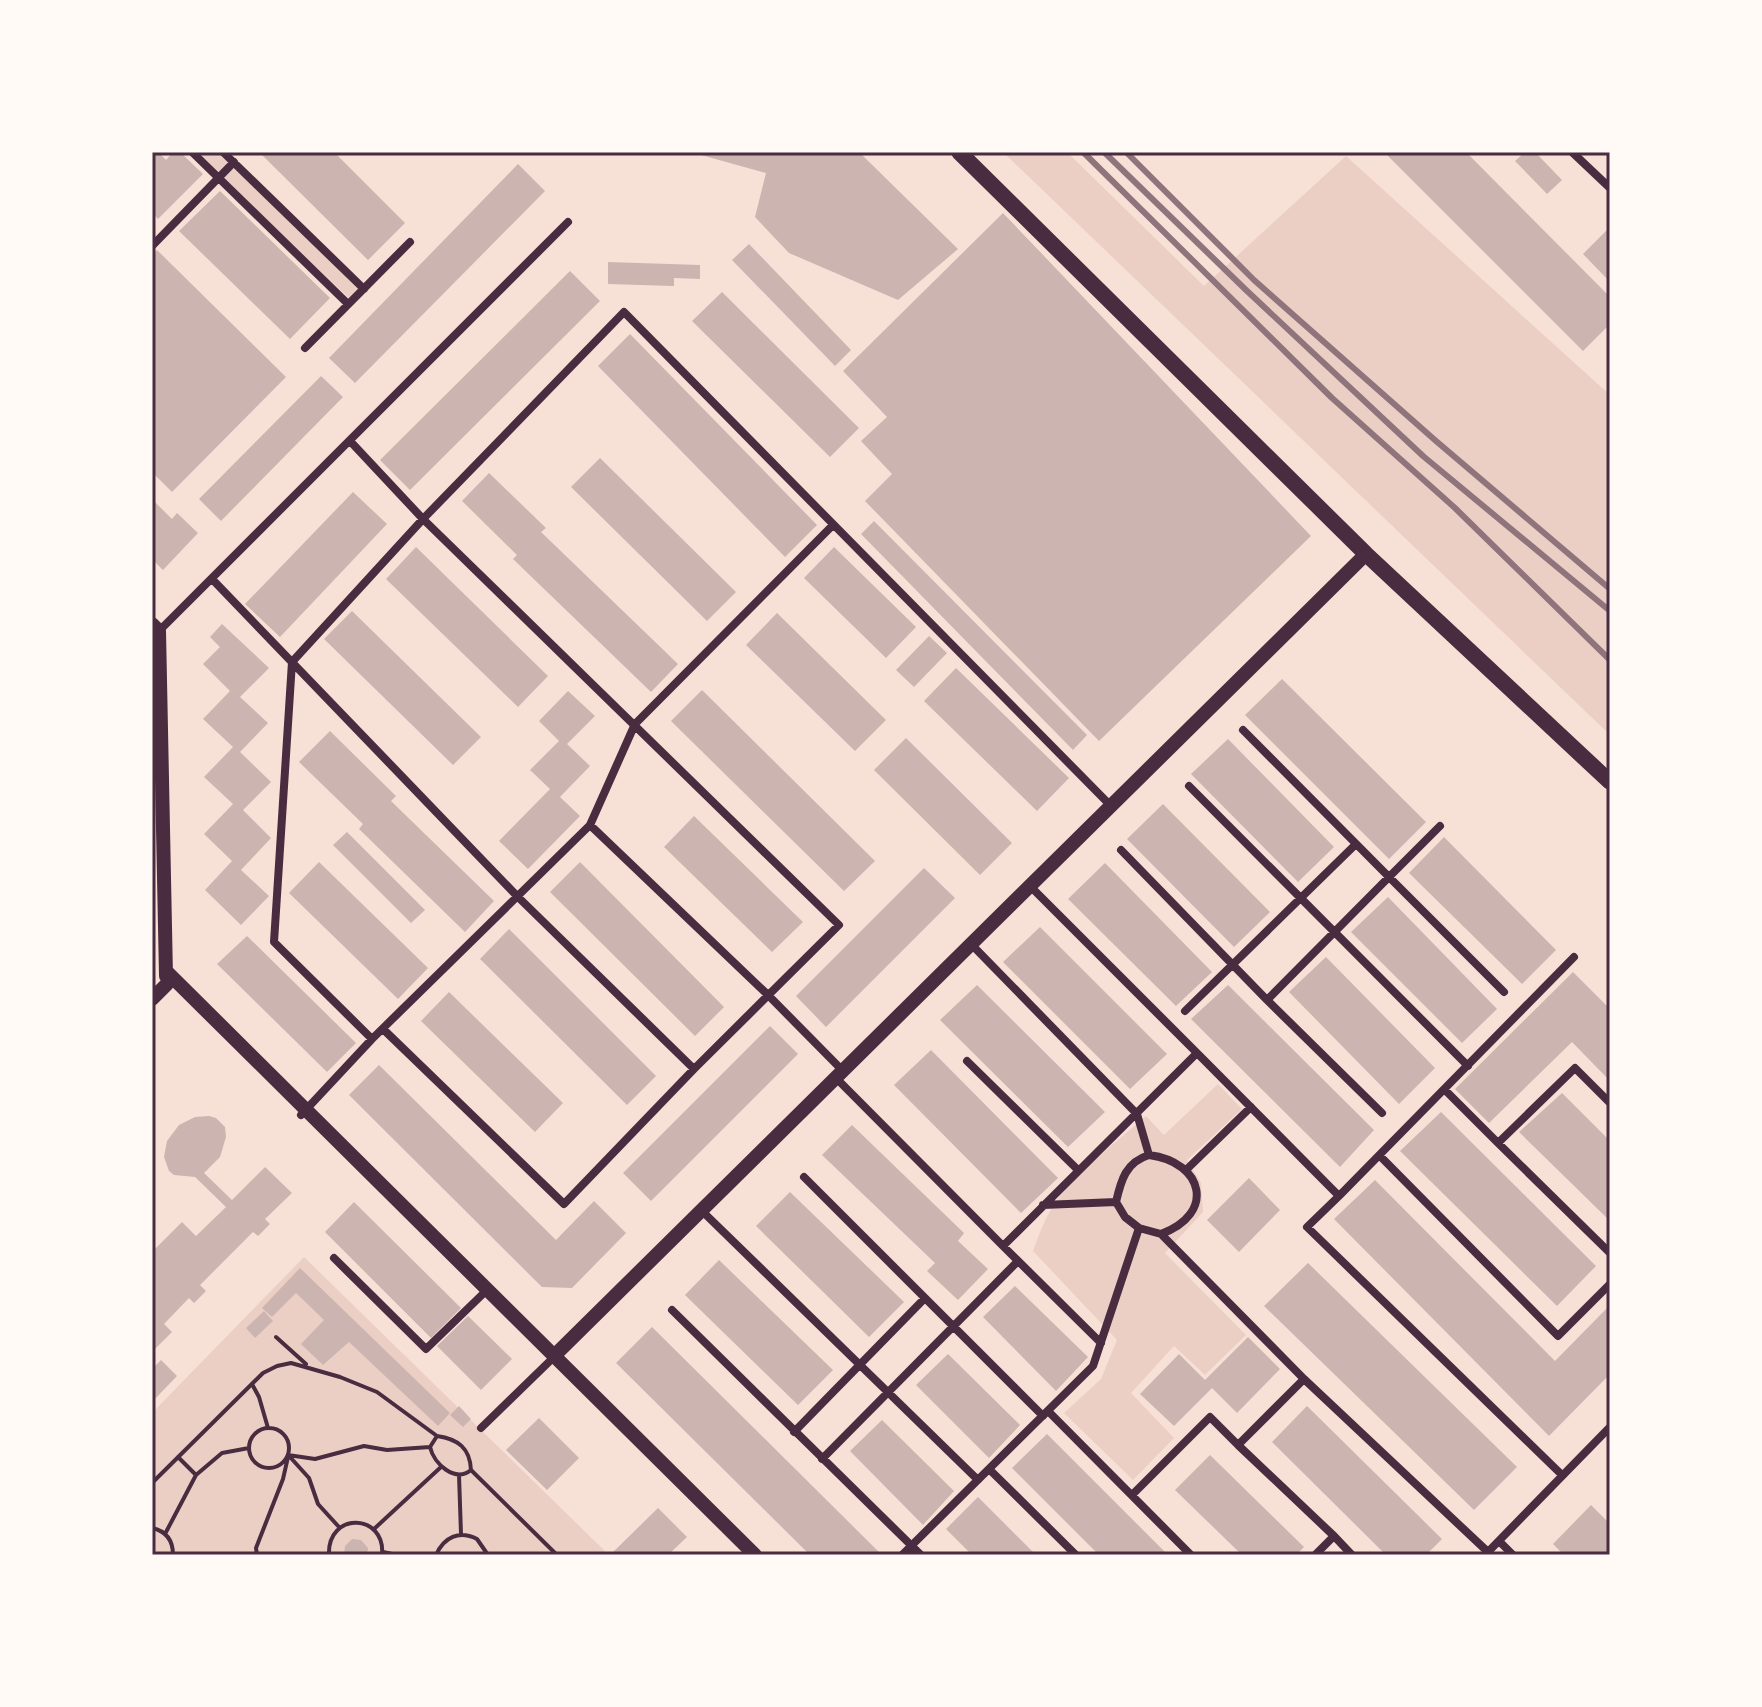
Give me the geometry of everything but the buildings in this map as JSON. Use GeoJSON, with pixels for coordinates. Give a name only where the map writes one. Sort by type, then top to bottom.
{"type":"FeatureCollection","features":[{"type":"Feature","properties":{"kind":"main road"},"geometry":{"type":"LineString","coordinates":[[959,152],[1366,554],[1610,782]]}},
{"type":"Feature","properties":{"kind":"street"},"geometry":{"type":"LineString","coordinates":[[192,152],[348,304]]}},
{"type":"Feature","properties":{"kind":"street"},"geometry":{"type":"LineString","coordinates":[[223,152],[364,289]]}},
{"type":"Feature","properties":{"kind":"street"},"geometry":{"type":"LineString","coordinates":[[1572,152],[1610,188]]}},
{"type":"Feature","properties":{"kind":"street"},"geometry":{"type":"LineString","coordinates":[[152,246],[234,162]]}},
{"type":"Feature","properties":{"kind":"street"},"geometry":{"type":"LineString","coordinates":[[152,999],[162,980],[156,628],[212,579],[568,222]]}},
{"type":"Feature","properties":{"kind":"street"},"geometry":{"type":"LineString","coordinates":[[305,348],[410,242]]}},
{"type":"Feature","properties":{"kind":"street"},"geometry":{"type":"LineString","coordinates":[[372,1039],[274,942],[292,662],[423,519],[624,312],[1111,806]]}},
{"type":"Feature","properties":{"kind":"street"},"geometry":{"type":"LineString","coordinates":[[350,441],[423,519],[839,925],[564,1204],[383,1029]]}},
{"type":"Feature","properties":{"kind":"street"},"geometry":{"type":"LineString","coordinates":[[304,1112],[372,1039],[590,825],[635,724],[833,525]]}},
{"type":"Feature","properties":{"kind":"street"},"geometry":{"type":"LineString","coordinates":[[481,1428],[1366,554]]}},
{"type":"Feature","properties":{"kind":"street"},"geometry":{"type":"LineString","coordinates":[[212,579],[518,897],[694,1069]]}},
{"type":"Feature","properties":{"kind":"street"},"geometry":{"type":"LineString","coordinates":[[1243,730],[1504,992]]}},
{"type":"Feature","properties":{"kind":"street"},"geometry":{"type":"LineString","coordinates":[[1189,786],[1468,1066]]}},
{"type":"Feature","properties":{"kind":"street"},"geometry":{"type":"LineString","coordinates":[[590,825],[768,995],[1003,1246],[1101,1343]]}},
{"type":"Feature","properties":{"kind":"street"},"geometry":{"type":"LineString","coordinates":[[1267,1000],[1440,826]]}},
{"type":"Feature","properties":{"kind":"street"},"geometry":{"type":"LineString","coordinates":[[1185,1011],[1356,844]]}},
{"type":"Feature","properties":{"kind":"street"},"geometry":{"type":"LineString","coordinates":[[1121,850],[1231,965],[1382,1113]]}},
{"type":"Feature","properties":{"kind":"street"},"geometry":{"type":"LineString","coordinates":[[1030,886],[1339,1196]]}},
{"type":"Feature","properties":{"kind":"street"},"geometry":{"type":"LineString","coordinates":[[971,943],[1137,1114],[1149,1155]]}},
{"type":"Feature","properties":{"kind":"street"},"geometry":{"type":"LineString","coordinates":[[1562,1475],[1307,1227],[1574,957]]}},
{"type":"Feature","properties":{"kind":"street"},"geometry":{"type":"LineString","coordinates":[[162,980],[304,1112],[755,1555]]}},
{"type":"Feature","properties":{"kind":"street"},"geometry":{"type":"LineString","coordinates":[[1003,1246],[1197,1053]]}},
{"type":"Feature","properties":{"kind":"street"},"geometry":{"type":"LineString","coordinates":[[967,1061],[1078,1170]]}},
{"type":"Feature","properties":{"kind":"street"},"geometry":{"type":"LineString","coordinates":[[1498,1143],[1575,1068],[1610,1103]]}},
{"type":"Feature","properties":{"kind":"street"},"geometry":{"type":"LineString","coordinates":[[1445,1090],[1610,1253]]}},
{"type":"Feature","properties":{"kind":"street"},"geometry":{"type":"LineString","coordinates":[[1186,1170],[1251,1107]]}},
{"type":"Feature","properties":{"kind":"street"},"geometry":{"type":"LineString","coordinates":[[1161,1234],[1177,1228],[1192,1215],[1197,1198],[1194,1183],[1178,1162],[1149,1155],[1137,1158],[1124,1173],[1116,1202],[1125,1217],[1139,1228],[1161,1234],[1304,1379],[1486,1554],[1610,1427]]}},
{"type":"Feature","properties":{"kind":"street"},"geometry":{"type":"LineString","coordinates":[[1380,1156],[1558,1336],[1610,1284]]}},
{"type":"Feature","properties":{"kind":"street"},"geometry":{"type":"LineString","coordinates":[[804,1177],[1191,1555]]}},
{"type":"Feature","properties":{"kind":"street"},"geometry":{"type":"LineString","coordinates":[[1043,1205],[1116,1202]]}},
{"type":"Feature","properties":{"kind":"street"},"geometry":{"type":"LineString","coordinates":[[701,1210],[978,1480]]}},
{"type":"Feature","properties":{"kind":"street"},"geometry":{"type":"LineString","coordinates":[[902,1555],[1093,1366],[1139,1228]]}},
{"type":"Feature","properties":{"kind":"street"},"geometry":{"type":"LineString","coordinates":[[334,1258],[426,1349],[484,1292]]}},
{"type":"Feature","properties":{"kind":"street"},"geometry":{"type":"LineString","coordinates":[[822,1459],[1018,1261]]}},
{"type":"Feature","properties":{"kind":"street"},"geometry":{"type":"LineString","coordinates":[[794,1432],[925,1298]]}},
{"type":"Feature","properties":{"kind":"street"},"geometry":{"type":"LineString","coordinates":[[672,1310],[921,1555]]}},
{"type":"Feature","properties":{"kind":"street"},"geometry":{"type":"LineString","coordinates":[[552,1358],[742,1555]]}},
{"type":"Feature","properties":{"kind":"street"},"geometry":{"type":"LineString","coordinates":[[1238,1445],[1304,1379]]}},
{"type":"Feature","properties":{"kind":"street"},"geometry":{"type":"LineString","coordinates":[[1132,1495],[1210,1417],[1352,1555]]}},
{"type":"Feature","properties":{"kind":"street"},"geometry":{"type":"LineString","coordinates":[[989,1469],[1076,1555]]}},
{"type":"Feature","properties":{"kind":"street"},"geometry":{"type":"LineString","coordinates":[[1315,1555],[1334,1536]]}},
{"type":"Feature","properties":{"kind":"street"},"geometry":{"type":"LineString","coordinates":[[1499,1541],[1513,1555]]}},
{"type":"Feature","properties":{"kind":"path"},"geometry":{"type":"LineString","coordinates":[[276,1337],[308,1366]]}},
{"type":"Feature","properties":{"kind":"path"},"geometry":{"type":"LineString","coordinates":[[152,1483],[252,1384],[277,1366],[291,1363],[308,1366],[377,1392],[437,1436],[453,1438],[463,1446],[471,1470],[557,1555]]}},
{"type":"Feature","properties":{"kind":"path"},"geometry":{"type":"LineString","coordinates":[[252,1384],[268,1428]]}},
{"type":"Feature","properties":{"kind":"path"},"geometry":{"type":"LineString","coordinates":[[257,1555],[256,1548],[283,1479],[288,1455],[288,1443],[283,1433],[268,1428],[255,1433],[249,1448],[255,1463],[267,1468],[280,1464],[288,1455]]}},
{"type":"Feature","properties":{"kind":"path"},"geometry":{"type":"LineString","coordinates":[[430,1447],[437,1436]]}},
{"type":"Feature","properties":{"kind":"path"},"geometry":{"type":"LineString","coordinates":[[288,1455],[315,1459],[364,1446],[387,1450],[430,1447]]}},
{"type":"Feature","properties":{"kind":"path"},"geometry":{"type":"LineString","coordinates":[[430,1447],[441,1467],[459,1475],[466,1475],[471,1470]]}},
{"type":"Feature","properties":{"kind":"path"},"geometry":{"type":"LineString","coordinates":[[165,1534],[196,1475],[222,1453],[249,1448]]}},
{"type":"Feature","properties":{"kind":"path"},"geometry":{"type":"LineString","coordinates":[[288,1455],[309,1478],[318,1504],[340,1527]]}},
{"type":"Feature","properties":{"kind":"path"},"geometry":{"type":"LineString","coordinates":[[178,1457],[196,1475]]}},
{"type":"Feature","properties":{"kind":"path"},"geometry":{"type":"LineString","coordinates":[[374,1529],[441,1467]]}},
{"type":"Feature","properties":{"kind":"path"},"geometry":{"type":"LineString","coordinates":[[459,1475],[461,1534]]}},
{"type":"Feature","properties":{"kind":"path"},"geometry":{"type":"LineString","coordinates":[[329,1555],[330,1539],[340,1527],[357,1522],[374,1529],[382,1544],[382,1554],[397,1555]]}},
{"type":"Feature","properties":{"kind":"path"},"geometry":{"type":"LineString","coordinates":[[152,1528],[170,1540],[173,1555]]}},
{"type":"Feature","properties":{"kind":"path"},"geometry":{"type":"LineString","coordinates":[[436,1555],[445,1540],[461,1534],[477,1539],[488,1555]]}},
{"type":"Feature","properties":{"kind":"path"},"geometry":{"type":"LineString","coordinates":[[544,1555],[546,1544]]}},
{"type":"Feature","properties":{"kind":"shaded area"},"geometry":{"type":"Polygon","coordinates":[[[194,152],[224,152],[360,286],[352,301],[194,152]]]}},
{"type":"Feature","properties":{"kind":"shaded area"},"geometry":{"type":"Polygon","coordinates":[[[1003,152],[1067,152],[1204,286],[1346,156],[1610,395],[1610,735],[1003,152]]]}},
{"type":"Feature","properties":{"kind":"shaded area"},"geometry":{"type":"Polygon","coordinates":[[[1218,1084],[1242,1109],[1187,1160],[1201,1183],[1203,1212],[1165,1253],[1246,1335],[1205,1375],[1174,1346],[1131,1393],[1174,1438],[1133,1480],[1064,1413],[1101,1379],[1117,1340],[1033,1251],[1046,1218],[1058,1199],[1100,1156],[1146,1116],[1164,1135],[1218,1084]]]}},
{"type":"Feature","properties":{"kind":"shaded area"},"geometry":{"type":"Polygon","coordinates":[[[304,1257],[609,1555],[152,1555],[152,1413],[304,1257]]]}},
{"type":"Feature","properties":{"kind":"railway"},"geometry":{"type":"LineString","coordinates":[[1083,152],[1332,398],[1455,508],[1610,660]]}},
{"type":"Feature","properties":{"kind":"railway"},"geometry":{"type":"LineString","coordinates":[[1104,152],[1423,456],[1610,611]]}},
{"type":"Feature","properties":{"kind":"railway"},"geometry":{"type":"LineString","coordinates":[[1126,152],[1254,280],[1610,589]]}}]}
